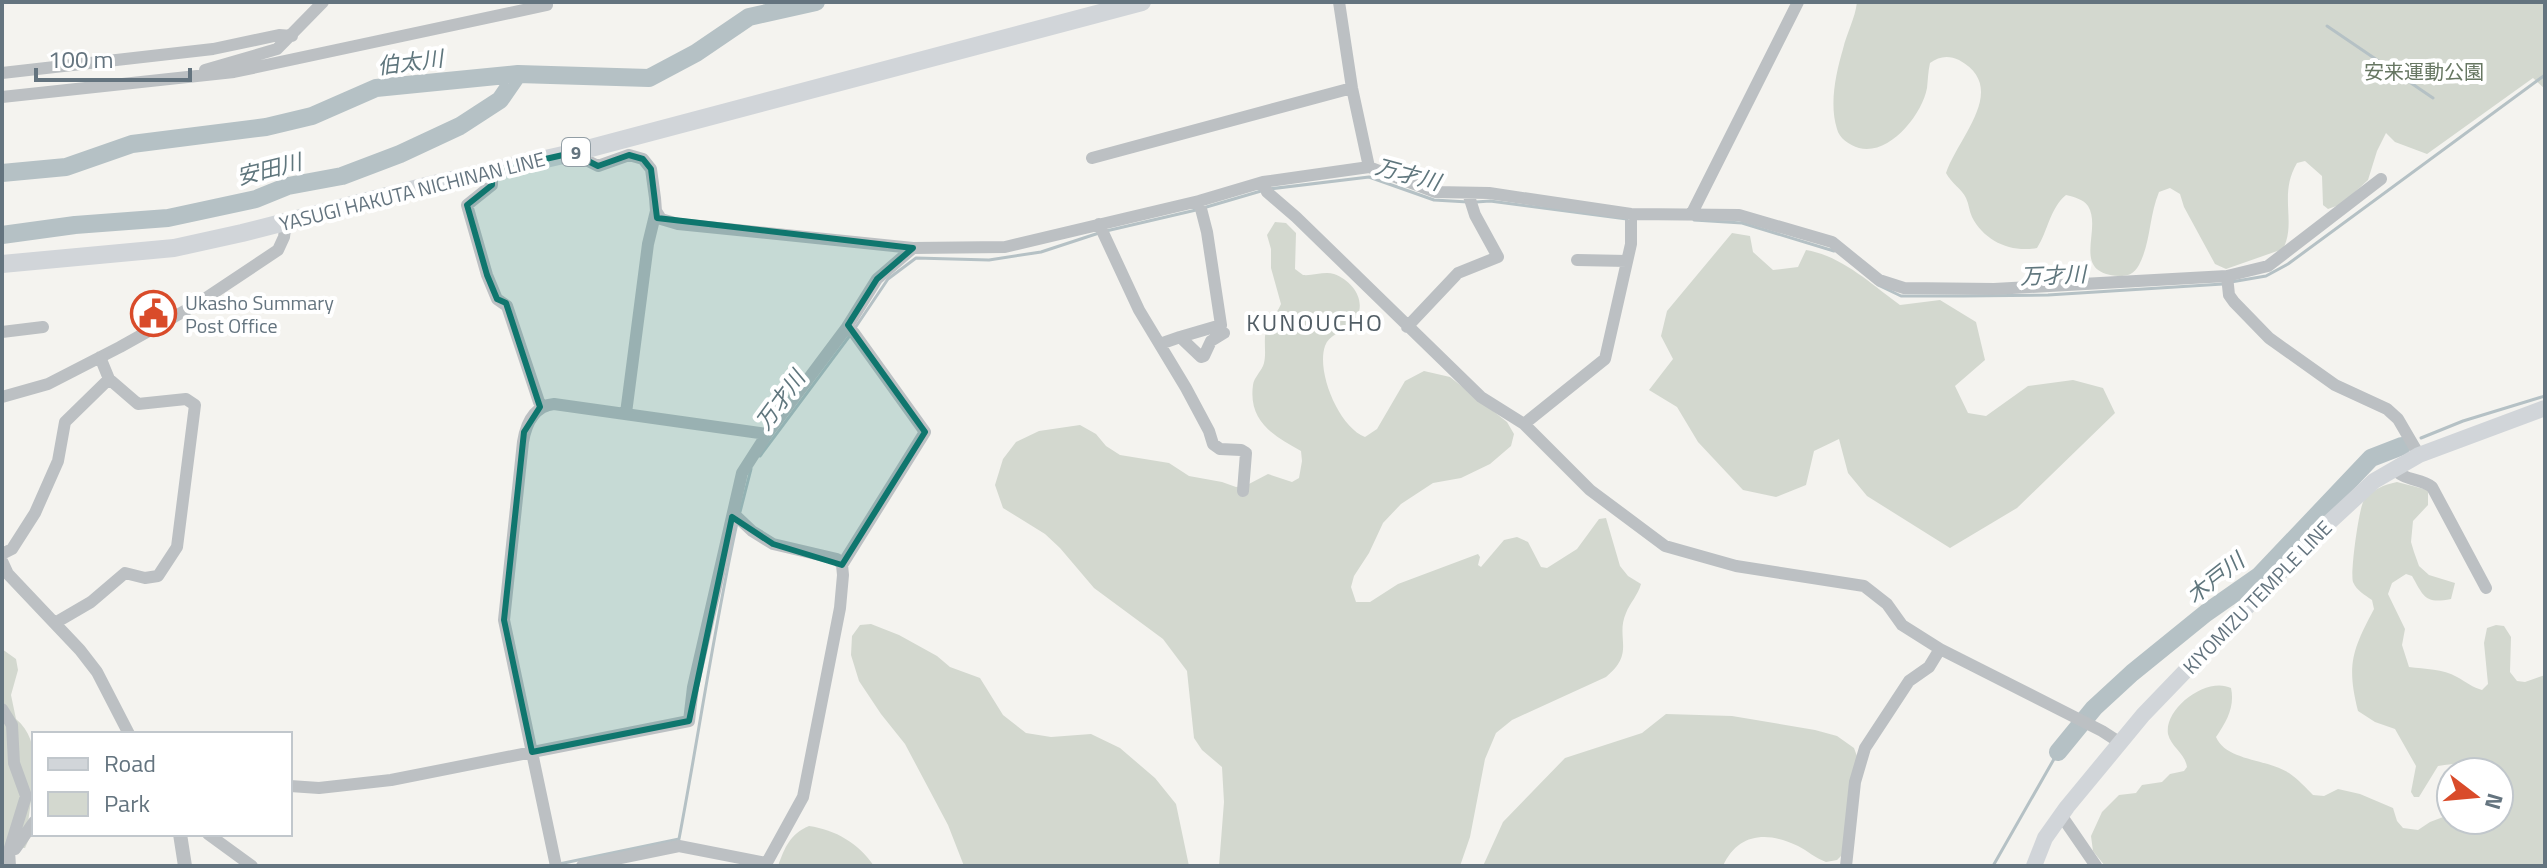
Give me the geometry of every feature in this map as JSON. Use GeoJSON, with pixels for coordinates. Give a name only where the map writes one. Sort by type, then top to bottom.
{"type":"FeatureCollection","features":[{"type":"Feature","properties":{"kind":"main road","name":"YASUGI HAKUTA NICHINAN LINE"},"geometry":{"type":"LineString","coordinates":[[2,264],[174,248],[572,153],[1142,2]]}},
{"type":"Feature","properties":{"kind":"main road","name":"KIYOMIZU TEMPLE LINE"},"geometry":{"type":"LineString","coordinates":[[2034,866],[2045,838],[2119,742],[2323,528],[2374,481],[2419,455],[2545,408]]}},
{"type":"Feature","properties":{"kind":"street"},"geometry":{"type":"LineString","coordinates":[[174,79],[277,49],[323,2]]}},
{"type":"Feature","properties":{"kind":"street"},"geometry":{"type":"LineString","coordinates":[[1339,2],[1352,88],[1369,167]]}},
{"type":"Feature","properties":{"kind":"street"},"geometry":{"type":"LineString","coordinates":[[1692,213],[1798,2]]}},
{"type":"Feature","properties":{"kind":"street"},"geometry":{"type":"LineString","coordinates":[[2,97],[234,72],[547,5]]}},
{"type":"Feature","properties":{"kind":"street"},"geometry":{"type":"LineString","coordinates":[[2,73],[213,49],[279,35],[292,36]]}},
{"type":"Feature","properties":{"kind":"street"},"geometry":{"type":"LineString","coordinates":[[1092,158],[1352,88]]}},
{"type":"Feature","properties":{"kind":"street"},"geometry":{"type":"LineString","coordinates":[[572,153],[598,166],[629,155],[643,159],[651,169],[656,211],[648,244],[626,413]]}},
{"type":"Feature","properties":{"kind":"street"},"geometry":{"type":"LineString","coordinates":[[656,211],[661,219],[678,224],[913,248],[1005,247],[1102,230],[1201,207],[1265,187],[1369,167],[1435,192],[1470,200],[1489,193],[1631,214],[1739,215],[1832,242],[1879,280],[1904,288],[1994,289],[2227,276],[2268,266],[2381,179]]}},
{"type":"Feature","properties":{"kind":"street"},"geometry":{"type":"LineString","coordinates":[[492,171],[492,185],[467,205],[487,275],[497,299],[507,306],[539,402],[543,406]]}},
{"type":"Feature","properties":{"kind":"street"},"geometry":{"type":"LineString","coordinates":[[1265,187],[1481,397],[1524,424],[1590,490],[1665,546],[1736,566],[1864,586],[1887,604],[1902,625],[1940,649],[2119,742]]}},
{"type":"Feature","properties":{"kind":"street"},"geometry":{"type":"LineString","coordinates":[[1407,327],[1458,273],[1498,257],[1470,200]]}},
{"type":"Feature","properties":{"kind":"street"},"geometry":{"type":"LineString","coordinates":[[1160,344],[1221,325],[1201,207]]}},
{"type":"Feature","properties":{"kind":"street"},"geometry":{"type":"LineString","coordinates":[[1524,424],[1605,359],[1631,244],[1631,214]]}},
{"type":"Feature","properties":{"kind":"street"},"geometry":{"type":"LineString","coordinates":[[2,397],[48,384],[197,304],[278,250],[286,221]]}},
{"type":"Feature","properties":{"kind":"street"},"geometry":{"type":"LineString","coordinates":[[1102,230],[1139,310],[1209,431],[1213,444],[1220,449],[1246,453],[1243,491]]}},
{"type":"Feature","properties":{"kind":"street"},"geometry":{"type":"LineString","coordinates":[[292,786],[319,788],[391,780],[689,721],[693,687],[737,517],[742,473],[767,434],[850,330],[877,279],[913,248]]}},
{"type":"Feature","properties":{"kind":"street"},"geometry":{"type":"LineString","coordinates":[[1577,260],[1627,261]]}},
{"type":"Feature","properties":{"kind":"street"},"geometry":{"type":"LineString","coordinates":[[2227,276],[2229,295],[2269,338],[2335,385],[2387,409],[2398,419],[2419,455]]}},
{"type":"Feature","properties":{"kind":"street"},"geometry":{"type":"LineString","coordinates":[[2,332],[43,327]]}},
{"type":"Feature","properties":{"kind":"street"},"geometry":{"type":"LineString","coordinates":[[842,565],[925,432],[850,330]]}},
{"type":"Feature","properties":{"kind":"street"},"geometry":{"type":"LineString","coordinates":[[1180,337],[1201,357],[1211,341],[1224,333]]}},
{"type":"Feature","properties":{"kind":"street"},"geometry":{"type":"LineString","coordinates":[[55,623],[91,602],[125,573],[145,578],[158,576],[177,547],[195,405],[186,399],[138,404],[109,379],[100,357]]}},
{"type":"Feature","properties":{"kind":"street"},"geometry":{"type":"LineString","coordinates":[[2,554],[12,549],[35,513],[58,461],[65,422],[109,379]]}},
{"type":"Feature","properties":{"kind":"street"},"geometry":{"type":"LineString","coordinates":[[556,864],[504,620],[524,432],[543,406],[554,404],[767,434]]}},
{"type":"Feature","properties":{"kind":"street"},"geometry":{"type":"LineString","coordinates":[[2394,468],[2402,476],[2432,487],[2486,588]]}},
{"type":"Feature","properties":{"kind":"street"},"geometry":{"type":"LineString","coordinates":[[582,866],[679,846],[766,865],[803,797],[840,608],[844,583],[842,565],[837,559],[773,544],[737,517]]}},
{"type":"Feature","properties":{"kind":"street"},"geometry":{"type":"LineString","coordinates":[[2,561],[8,574],[97,672],[128,732]]}},
{"type":"Feature","properties":{"kind":"street"},"geometry":{"type":"LineString","coordinates":[[1846,866],[1855,782],[1865,748],[1909,681],[1929,667],[1940,649]]}},
{"type":"Feature","properties":{"kind":"street"},"geometry":{"type":"LineString","coordinates":[[2,709],[12,725],[14,763],[26,796],[9,851],[11,865]]}},
{"type":"Feature","properties":{"kind":"street"},"geometry":{"type":"LineString","coordinates":[[2061,815],[2096,866]]}},
{"type":"Feature","properties":{"kind":"street"},"geometry":{"type":"LineString","coordinates":[[11,865],[19,841],[32,825]]}},
{"type":"Feature","properties":{"kind":"street"},"geometry":{"type":"LineString","coordinates":[[180,836],[185,866]]}},
{"type":"Feature","properties":{"kind":"street"},"geometry":{"type":"LineString","coordinates":[[211,836],[252,866]]}},
{"type":"Feature","properties":{"kind":"highlighted area"},"geometry":{"type":"Polygon","coordinates":[[[572,153],[598,166],[629,155],[643,159],[651,169],[657,218],[913,248],[877,279],[848,325],[925,432],[842,565],[773,544],[732,517],[689,721],[532,752],[504,620],[524,432],[540,407],[506,303],[497,299],[487,275],[467,205],[492,185],[492,171],[572,153]]]}},
{"type":"Feature","properties":{"kind":"green space","name":"安来運動公園"},"geometry":{"type":"Polygon","coordinates":[[[1857,2],[2545,2],[2545,89],[2533,78],[2427,154],[2395,142],[2386,133],[2368,180],[2342,204],[2328,209],[2323,205],[2322,176],[2305,161],[2297,163],[2289,186],[2288,229],[2283,249],[2226,269],[2215,264],[2180,194],[2170,188],[2159,192],[2139,265],[2130,274],[2119,276],[2104,273],[2095,267],[2091,259],[2092,216],[2081,200],[2066,195],[2061,200],[2037,248],[2008,247],[1991,239],[1977,225],[1967,200],[1946,173],[1976,114],[1980,99],[1980,84],[1974,71],[1959,60],[1944,57],[1930,63],[1924,99],[1911,121],[1892,140],[1870,149],[1855,147],[1842,138],[1835,119],[1834,89],[1857,2]]]}},
{"type":"Feature","properties":{"kind":"green space"},"geometry":{"type":"Polygon","coordinates":[[[1275,222],[1286,223],[1296,233],[1295,269],[1303,275],[1334,274],[1349,283],[1358,296],[1360,304],[1356,319],[1329,339],[1323,357],[1332,398],[1355,431],[1365,437],[1377,429],[1405,381],[1424,371],[1450,377],[1507,422],[1514,434],[1511,446],[1490,464],[1461,478],[1433,483],[1401,504],[1383,523],[1354,576],[1351,587],[1356,602],[1370,602],[1398,584],[1478,554],[1478,565],[1481,567],[1504,540],[1517,537],[1528,542],[1541,567],[1547,568],[1577,549],[1599,519],[1606,518],[1620,566],[1641,584],[1623,622],[1623,653],[1615,668],[1606,677],[1512,720],[1496,733],[1485,759],[1470,837],[1460,866],[1219,866],[1224,802],[1222,767],[1202,750],[1194,738],[1187,671],[1163,639],[1094,588],[1045,534],[1003,508],[995,485],[1003,459],[1016,442],[1039,431],[1080,425],[1120,455],[1169,463],[1189,476],[1236,487],[1268,474],[1292,482],[1299,478],[1301,451],[1265,426],[1255,409],[1253,398],[1254,382],[1264,363],[1266,329],[1281,304],[1271,268],[1267,235],[1275,222]]]}},
{"type":"Feature","properties":{"kind":"green space"},"geometry":{"type":"Polygon","coordinates":[[[1732,233],[1750,236],[1753,252],[1773,270],[1798,267],[1806,250],[1819,253],[1856,272],[1900,305],[1940,300],[1976,322],[1985,360],[1955,386],[1968,413],[1986,416],[2028,386],[2073,380],[2103,388],[2115,413],[2017,508],[1950,548],[1867,496],[1848,473],[1839,439],[1814,451],[1806,485],[1776,497],[1743,490],[1698,442],[1677,407],[1649,390],[1673,359],[1661,336],[1667,311],[1732,233]]]}},
{"type":"Feature","properties":{"kind":"green space"},"geometry":{"type":"Polygon","coordinates":[[[2397,482],[2428,490],[2428,505],[2413,521],[2411,542],[2419,566],[2429,575],[2455,583],[2451,599],[2436,600],[2423,594],[2412,576],[2406,574],[2392,583],[2388,594],[2405,629],[2402,645],[2409,667],[2446,672],[2482,690],[2488,684],[2484,643],[2487,628],[2496,625],[2504,626],[2511,637],[2510,672],[2517,681],[2525,682],[2545,675],[2545,866],[2105,866],[2093,851],[2091,836],[2102,812],[2119,795],[2136,793],[2142,785],[2162,782],[2170,774],[2184,771],[2186,762],[2168,734],[2173,714],[2199,690],[2221,685],[2231,688],[2232,701],[2224,725],[2216,737],[2221,745],[2238,755],[2280,768],[2313,795],[2324,796],[2338,789],[2360,794],[2393,808],[2403,828],[2418,830],[2435,820],[2435,836],[2515,836],[2515,756],[2435,756],[2435,771],[2419,797],[2414,797],[2411,792],[2416,766],[2395,729],[2375,722],[2358,711],[2352,669],[2361,635],[2374,609],[2372,600],[2353,582],[2358,527],[2364,500],[2397,482]]]}},
{"type":"Feature","properties":{"kind":"green space"},"geometry":{"type":"Polygon","coordinates":[[[871,624],[899,635],[937,656],[950,667],[980,678],[1003,715],[1026,733],[1051,737],[1091,734],[1120,748],[1155,778],[1176,804],[1189,866],[964,866],[948,825],[905,744],[859,681],[851,655],[852,636],[860,625],[871,624]]]}},
{"type":"Feature","properties":{"kind":"green space"},"geometry":{"type":"Polygon","coordinates":[[[2,649],[16,659],[18,670],[11,695],[16,719],[25,729],[32,745],[32,791],[28,825],[30,837],[25,848],[2,850],[2,649]]]}},
{"type":"Feature","properties":{"kind":"green space"},"geometry":{"type":"Polygon","coordinates":[[[1666,714],[1732,716],[1815,730],[1837,736],[1854,748],[1858,759],[1844,853],[1837,860],[1826,862],[1786,841],[1765,837],[1745,841],[1729,855],[1723,866],[1483,866],[1503,822],[1565,758],[1642,733],[1666,714]]]}},
{"type":"Feature","properties":{"kind":"green space"},"geometry":{"type":"Polygon","coordinates":[[[809,826],[846,839],[874,866],[778,866],[789,842],[809,826]]]}},
{"type":"Feature","properties":{"kind":"waterway","name":"伯太川"},"geometry":{"type":"LineString","coordinates":[[2,173],[66,167],[132,144],[266,127],[312,116],[376,88],[518,74],[649,78],[696,53],[749,17],[816,2]]}},
{"type":"Feature","properties":{"kind":"waterway"},"geometry":{"type":"LineString","coordinates":[[2327,26],[2433,98]]}},
{"type":"Feature","properties":{"kind":"waterway","name":"安田川"},"geometry":{"type":"LineString","coordinates":[[2,235],[75,225],[168,218],[256,199],[288,186],[342,176],[460,126],[500,100],[518,74]]}},
{"type":"Feature","properties":{"kind":"waterway","name":"万才川"},"geometry":{"type":"LineString","coordinates":[[2231,282],[2266,276],[2288,264],[2545,75]]}},
{"type":"Feature","properties":{"kind":"waterway","name":"万才川"},"geometry":{"type":"LineString","coordinates":[[1269,189],[1369,177],[1434,200],[1468,202]]}},
{"type":"Feature","properties":{"kind":"waterway","name":"万才川"},"geometry":{"type":"LineString","coordinates":[[1203,208],[1261,191]]}},
{"type":"Feature","properties":{"kind":"waterway","name":"万才川"},"geometry":{"type":"LineString","coordinates":[[1476,202],[1490,201],[1627,219]]}},
{"type":"Feature","properties":{"kind":"waterway","name":"万才川"},"geometry":{"type":"LineString","coordinates":[[1106,231],[1196,210]]}},
{"type":"Feature","properties":{"kind":"waterway","name":"万才川"},"geometry":{"type":"LineString","coordinates":[[1694,220],[1742,223],[1834,251]]}},
{"type":"Feature","properties":{"kind":"waterway","name":"万才川"},"geometry":{"type":"LineString","coordinates":[[855,328],[888,279],[916,258],[989,260],[1041,252],[1099,233]]}},
{"type":"Feature","properties":{"kind":"waterway","name":"万才川"},"geometry":{"type":"LineString","coordinates":[[1878,285],[1901,296],[1963,296],[2048,295],[2223,284]]}},
{"type":"Feature","properties":{"kind":"waterway","name":"万才川"},"geometry":{"type":"LineString","coordinates":[[760,456],[851,334]]}},
{"type":"Feature","properties":{"kind":"waterway","name":"木戸川"},"geometry":{"type":"LineString","coordinates":[[2421,438],[2463,421],[2545,396]]}},
{"type":"Feature","properties":{"kind":"waterway","name":"木戸川"},"geometry":{"type":"LineString","coordinates":[[2058,752],[2094,708],[2132,673],[2206,613],[2259,576],[2371,458],[2402,446]]}},
{"type":"Feature","properties":{"kind":"waterway","name":"万才川"},"geometry":{"type":"LineString","coordinates":[[740,512],[751,469]]}},
{"type":"Feature","properties":{"kind":"waterway","name":"万才川"},"geometry":{"type":"LineString","coordinates":[[559,864],[679,839],[737,523]]}},
{"type":"Feature","properties":{"kind":"waterway"},"geometry":{"type":"LineString","coordinates":[[1993,866],[2058,752]]}},
{"type":"Feature","properties":{"kind":"place","name":"Ukasho Summary Post Office"},"geometry":{"type":"Point","coordinates":[154,314]}},
{"type":"Feature","properties":{"kind":"district","name":"KUNOUCHO"},"geometry":{"type":"Point","coordinates":[1315,322]}}]}
